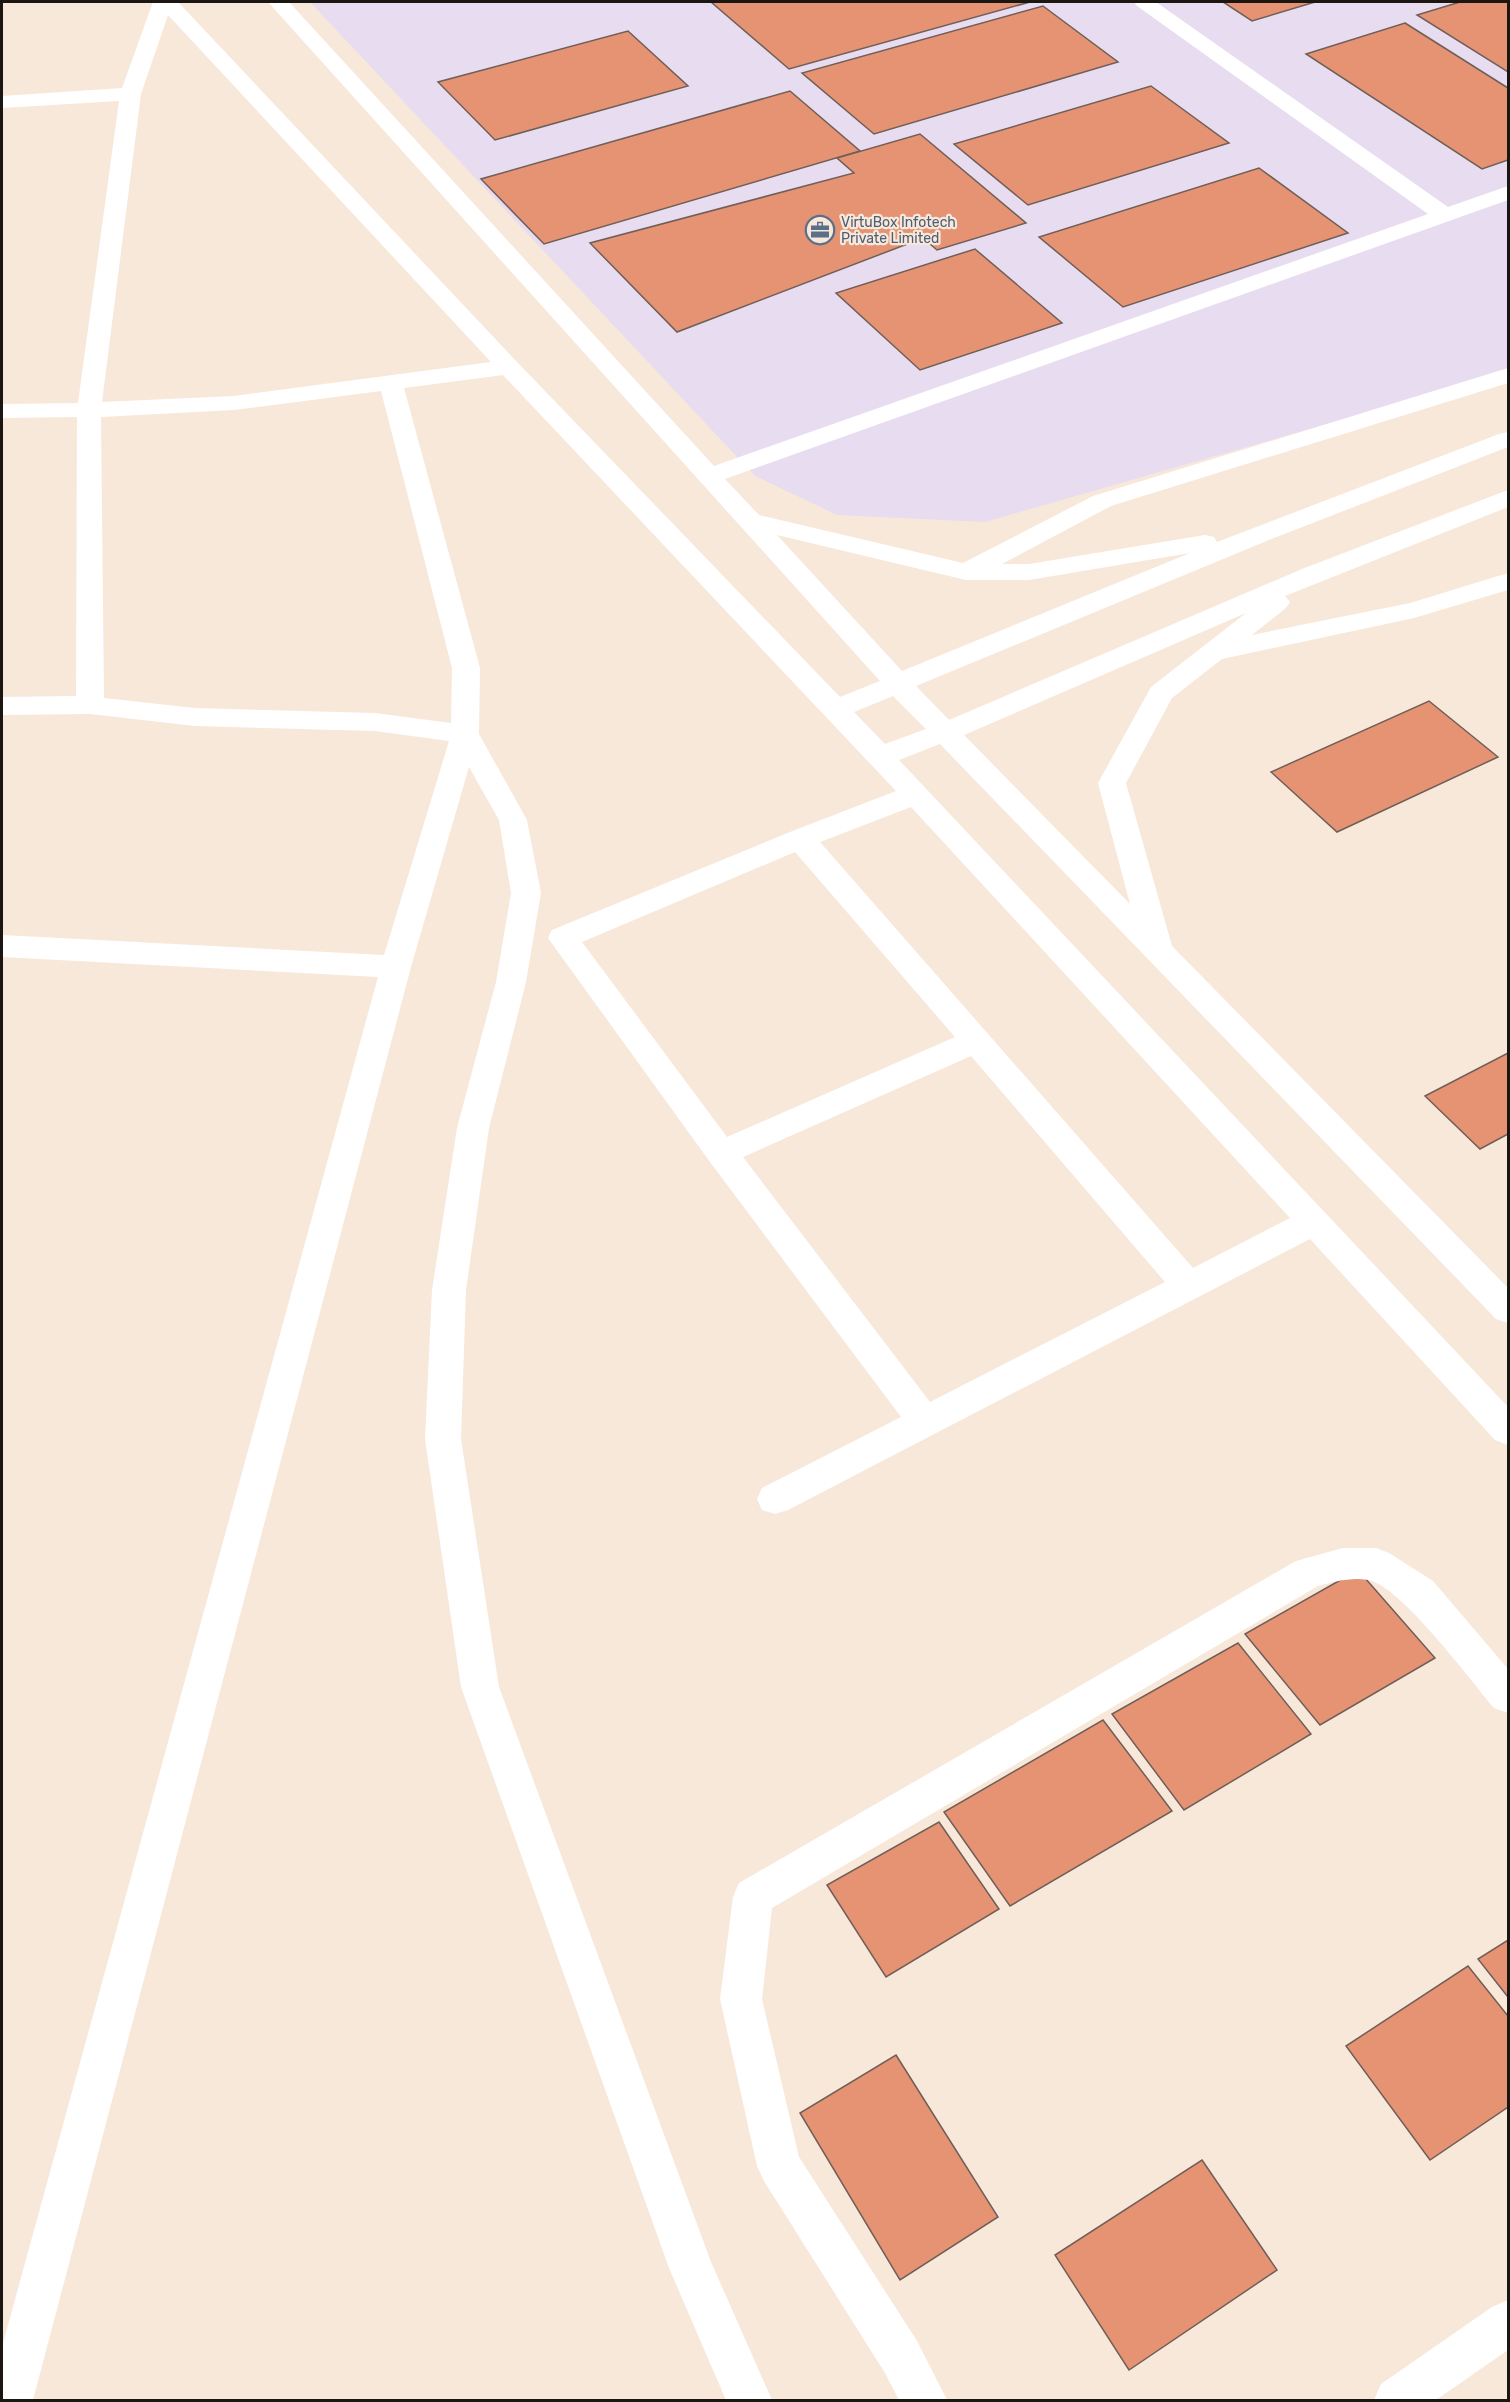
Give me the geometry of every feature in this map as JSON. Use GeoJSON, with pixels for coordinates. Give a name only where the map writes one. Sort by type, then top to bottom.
{"type":"FeatureCollection","features":[{"type":"Feature","properties":{"kind":"street"},"geometry":{"type":"LineString","coordinates":[[90,705],[89,410],[130,94],[165,2],[836,709],[1509,1430]]}},
{"type":"Feature","properties":{"kind":"street"},"geometry":{"type":"LineString","coordinates":[[278,2],[898,685],[1509,1309]]}},
{"type":"Feature","properties":{"kind":"street"},"geometry":{"type":"LineString","coordinates":[[1144,2],[1445,215]]}},
{"type":"Feature","properties":{"kind":"street"},"geometry":{"type":"LineString","coordinates":[[2,102],[130,94]]}},
{"type":"Feature","properties":{"kind":"street"},"geometry":{"type":"LineString","coordinates":[[709,476],[1509,193]]}},
{"type":"Feature","properties":{"kind":"street"},"geometry":{"type":"LineString","coordinates":[[2,411],[89,410],[234,403],[509,367]]}},
{"type":"Feature","properties":{"kind":"street"},"geometry":{"type":"LineString","coordinates":[[966,572],[1102,501],[1443,398],[1509,375]]}},
{"type":"Feature","properties":{"kind":"street"},"geometry":{"type":"LineString","coordinates":[[10,2400],[396,967],[465,734],[466,668],[391,384]]}},
{"type":"Feature","properties":{"kind":"street"},"geometry":{"type":"LineString","coordinates":[[836,709],[1260,534],[1509,439]]}},
{"type":"Feature","properties":{"kind":"street"},"geometry":{"type":"LineString","coordinates":[[879,757],[945,732],[1311,575],[1509,498]]}},
{"type":"Feature","properties":{"kind":"street"},"geometry":{"type":"LineString","coordinates":[[750,521],[966,572],[1029,572],[1260,534]]}},
{"type":"Feature","properties":{"kind":"street"},"geometry":{"type":"LineString","coordinates":[[1159,951],[1112,783],[1161,693],[1311,575]]}},
{"type":"Feature","properties":{"kind":"street"},"geometry":{"type":"LineString","coordinates":[[1215,651],[1414,610],[1509,581]]}},
{"type":"Feature","properties":{"kind":"street"},"geometry":{"type":"LineString","coordinates":[[2,706],[90,705],[195,717],[375,722],[465,734]]}},
{"type":"Feature","properties":{"kind":"street"},"geometry":{"type":"LineString","coordinates":[[465,734],[513,820],[526,893],[511,982],[473,1128],[449,1290],[443,1439],[480,1687],[691,2268],[748,2400]]}},
{"type":"Feature","properties":{"kind":"street"},"geometry":{"type":"LineString","coordinates":[[914,795],[800,839],[563,938],[721,1153],[925,1423]]}},
{"type":"Feature","properties":{"kind":"street"},"geometry":{"type":"LineString","coordinates":[[800,839],[1189,1286]]}},
{"type":"Feature","properties":{"kind":"street"},"geometry":{"type":"LineString","coordinates":[[2,949],[396,967]]}},
{"type":"Feature","properties":{"kind":"street"},"geometry":{"type":"LineString","coordinates":[[721,1153],[976,1041]]}},
{"type":"Feature","properties":{"kind":"street"},"geometry":{"type":"LineString","coordinates":[[775,1499],[1313,1222]]}},
{"type":"Feature","properties":{"kind":"street"},"geometry":{"type":"LineString","coordinates":[[924,2400],[901,2357],[779,2166],[741,1999],[753,1897],[1309,1572],[1343,1564],[1376,1564],[1420,1593],[1509,1696]]}},
{"type":"Feature","properties":{"kind":"street"},"geometry":{"type":"LineString","coordinates":[[1397,2400],[1509,2323]]}},
{"type":"Feature","properties":{"kind":"shaded area"},"geometry":{"type":"Polygon","coordinates":[[[310,2],[1508,2],[1508,372],[985,522],[837,515],[755,476],[310,2]]]}},
{"type":"Feature","properties":{"kind":"building"},"geometry":{"type":"Polygon","coordinates":[[[711,2],[1030,2],[789,69],[711,2]]]}},
{"type":"Feature","properties":{"kind":"building"},"geometry":{"type":"Polygon","coordinates":[[[1223,2],[1315,2],[1252,21],[1223,2]]]}},
{"type":"Feature","properties":{"kind":"building"},"geometry":{"type":"Polygon","coordinates":[[[1460,2],[1508,2],[1508,72],[1417,15],[1460,2]]]}},
{"type":"Feature","properties":{"kind":"building"},"geometry":{"type":"Polygon","coordinates":[[[1043,6],[1118,62],[874,134],[802,73],[1043,6]]]}},
{"type":"Feature","properties":{"kind":"building"},"geometry":{"type":"Polygon","coordinates":[[[1405,23],[1508,88],[1508,160],[1482,169],[1306,54],[1405,23]]]}},
{"type":"Feature","properties":{"kind":"building"},"geometry":{"type":"Polygon","coordinates":[[[628,31],[688,86],[495,140],[438,82],[628,31]]]}},
{"type":"Feature","properties":{"kind":"building"},"geometry":{"type":"Polygon","coordinates":[[[1151,86],[1229,143],[1028,205],[954,144],[1151,86]]]}},
{"type":"Feature","properties":{"kind":"building"},"geometry":{"type":"Polygon","coordinates":[[[790,91],[860,151],[544,244],[481,179],[790,91]]]}},
{"type":"Feature","properties":{"kind":"building","name":"VirtuBox Infotech Private Limited"},"geometry":{"type":"Polygon","coordinates":[[[920,134],[1026,223],[937,250],[923,238],[677,332],[590,243],[854,173],[837,158],[920,134]]]}},
{"type":"Feature","properties":{"kind":"building"},"geometry":{"type":"Polygon","coordinates":[[[1259,168],[1348,233],[1123,307],[1039,237],[1259,168]]]}},
{"type":"Feature","properties":{"kind":"building"},"geometry":{"type":"Polygon","coordinates":[[[975,249],[1062,323],[920,370],[836,293],[975,249]]]}},
{"type":"Feature","properties":{"kind":"building"},"geometry":{"type":"Polygon","coordinates":[[[1429,701],[1498,757],[1337,832],[1271,772],[1429,701]]]}},
{"type":"Feature","properties":{"kind":"building"},"geometry":{"type":"Polygon","coordinates":[[[1508,1053],[1508,1134],[1480,1149],[1425,1096],[1508,1053]]]}},
{"type":"Feature","properties":{"kind":"building"},"geometry":{"type":"Polygon","coordinates":[[[1358,1570],[1435,1658],[1320,1725],[1245,1634],[1358,1570]]]}},
{"type":"Feature","properties":{"kind":"building"},"geometry":{"type":"Polygon","coordinates":[[[1238,1643],[1311,1734],[1184,1810],[1112,1714],[1238,1643]]]}},
{"type":"Feature","properties":{"kind":"building"},"geometry":{"type":"Polygon","coordinates":[[[1103,1720],[1172,1811],[1010,1906],[944,1812],[1103,1720]]]}},
{"type":"Feature","properties":{"kind":"building"},"geometry":{"type":"Polygon","coordinates":[[[939,1822],[999,1909],[886,1977],[827,1885],[939,1822]]]}},
{"type":"Feature","properties":{"kind":"building"},"geometry":{"type":"Polygon","coordinates":[[[1508,1940],[1508,1997],[1478,1959],[1508,1940]]]}},
{"type":"Feature","properties":{"kind":"building"},"geometry":{"type":"Polygon","coordinates":[[[1468,1966],[1508,2016],[1508,2107],[1430,2160],[1346,2046],[1468,1966]]]}},
{"type":"Feature","properties":{"kind":"building"},"geometry":{"type":"Polygon","coordinates":[[[896,2055],[998,2217],[900,2280],[800,2113],[896,2055]]]}},
{"type":"Feature","properties":{"kind":"building"},"geometry":{"type":"Polygon","coordinates":[[[1202,2160],[1277,2270],[1129,2370],[1055,2255],[1202,2160]]]}},
{"type":"Feature","properties":{"kind":"place","name":"VirtuBox Infotech Private Limited"},"geometry":{"type":"Point","coordinates":[820,230]}}]}
